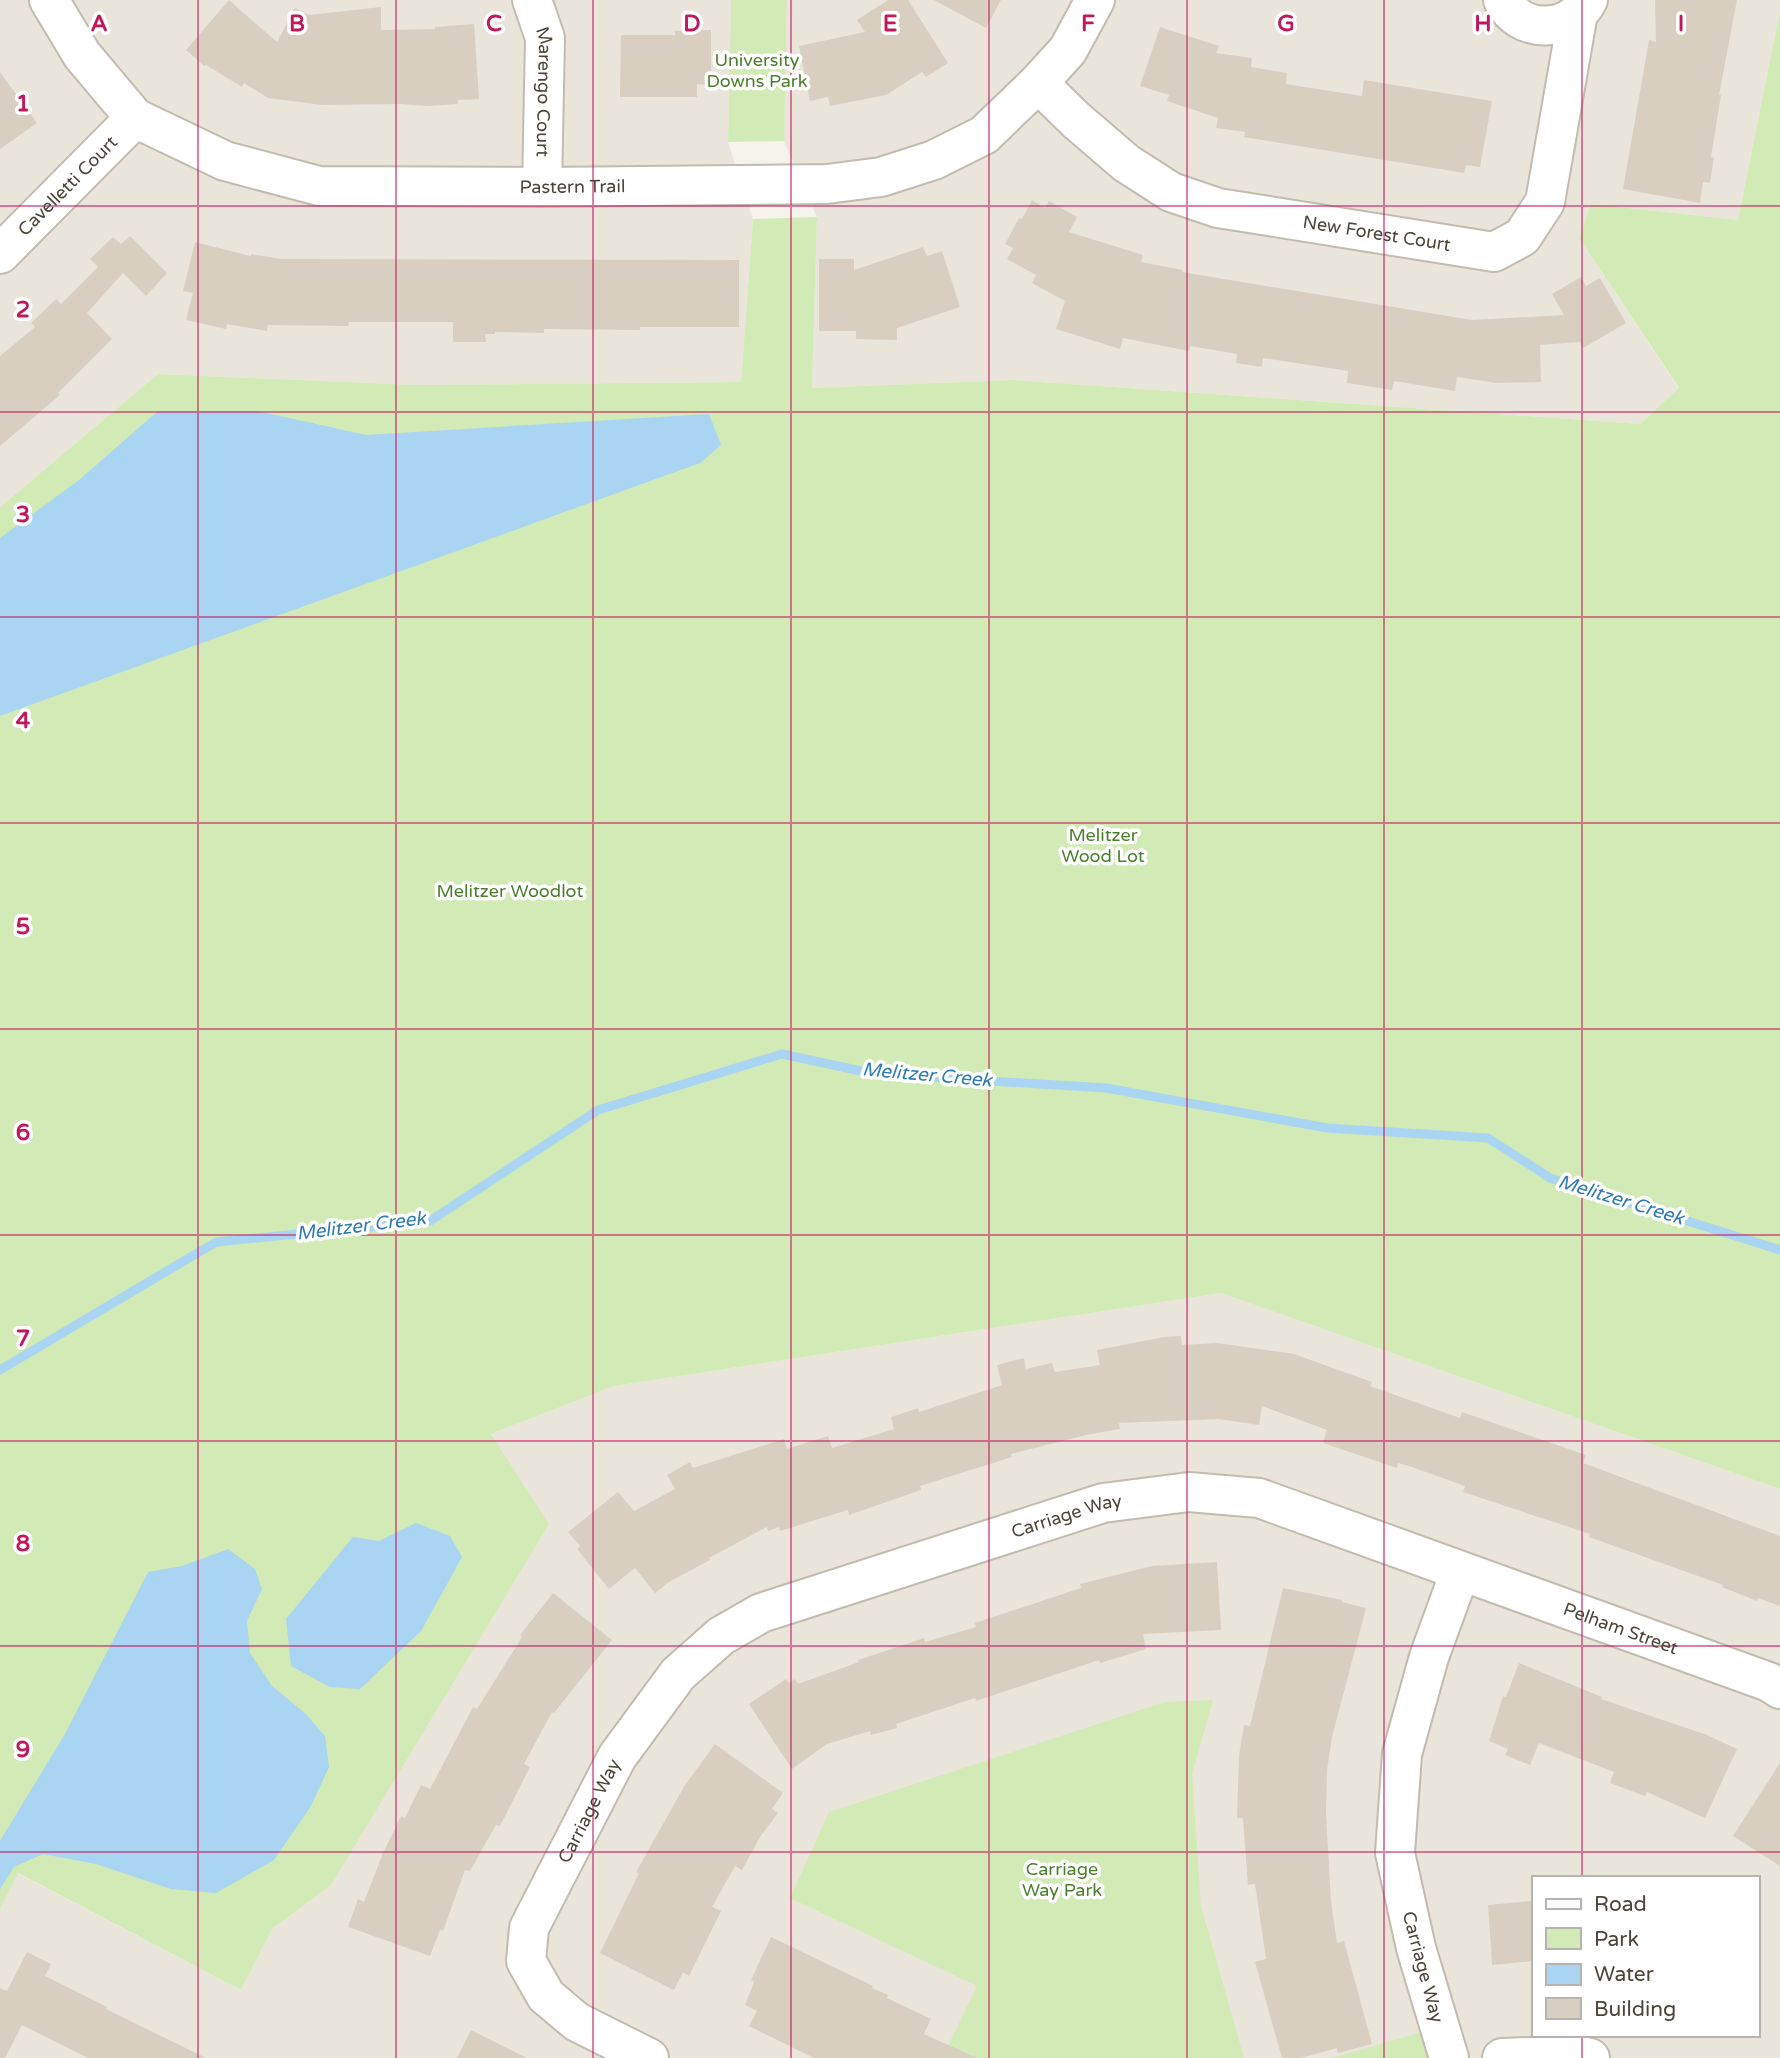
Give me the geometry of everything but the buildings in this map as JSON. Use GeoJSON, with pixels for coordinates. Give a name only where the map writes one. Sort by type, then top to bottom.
{"type":"FeatureCollection","features":[{"type":"Feature","properties":{"kind":"street","name":"Pastern Trail"},"geometry":{"type":"LineString","coordinates":[[49,0],[82,55],[135,118],[225,161],[319,186],[542,187],[827,184],[881,177],[934,160],[984,135],[1038,83],[1068,50],[1095,0]]}},
{"type":"Feature","properties":{"kind":"street","name":"Marengo Court"},"geometry":{"type":"LineString","coordinates":[[532,0],[545,38],[542,187]]}},
{"type":"Feature","properties":{"kind":"street","name":"New Forest Court"},"geometry":{"type":"LineString","coordinates":[[1503,0],[1517,17],[1531,25],[1556,25],[1572,19],[1583,6]]}},
{"type":"Feature","properties":{"kind":"street","name":"New Forest Court"},"geometry":{"type":"LineString","coordinates":[[1038,83],[1126,163],[1171,191],[1218,208],[1494,252],[1522,237],[1545,202],[1583,6]]}},
{"type":"Feature","properties":{"kind":"street","name":"Cavelletti Court"},"geometry":{"type":"LineString","coordinates":[[0,254],[135,118]]}},
{"type":"Feature","properties":{"kind":"street","name":"Carriage Way"},"geometry":{"type":"LineString","coordinates":[[649,2058],[576,2022],[546,1996],[526,1961],[529,1928],[617,1757],[678,1674],[720,1636],[761,1613],[1103,1503],[1189,1492],[1258,1498],[1460,1572],[1429,1657],[1402,1754],[1395,1853],[1416,1948],[1449,2058]]}},
{"type":"Feature","properties":{"kind":"street","name":"Pelham Street"},"geometry":{"type":"LineString","coordinates":[[1460,1572],[1769,1682],[1780,1689]]}},
{"type":"Feature","properties":{"kind":"street"},"geometry":{"type":"LineString","coordinates":[[1502,2058],[1579,2055],[1590,2058]]}},
{"type":"Feature","properties":{"kind":"shaded area"},"geometry":{"type":"Polygon","coordinates":[[[0,0],[731,0],[728,142],[753,219],[741,382],[415,385],[158,374],[0,507],[0,0]]]}},
{"type":"Feature","properties":{"kind":"shaded area"},"geometry":{"type":"Polygon","coordinates":[[[787,0],[1780,0],[1780,10],[1738,220],[1591,204],[1579,238],[1679,389],[1640,424],[1013,380],[812,388],[817,217],[784,141],[787,0]]]}},
{"type":"Feature","properties":{"kind":"shaded area"},"geometry":{"type":"Polygon","coordinates":[[[1221,1293],[1780,1489],[1780,2058],[0,2058],[0,1909],[17,1873],[241,1990],[272,1929],[331,1885],[491,1434],[614,1386],[1221,1293]]]}},
{"type":"Feature","properties":{"kind":"green space","name":"University Downs Park"},"geometry":{"type":"Polygon","coordinates":[[[731,0],[787,0],[784,141],[728,142],[731,0]]]}},
{"type":"Feature","properties":{"kind":"green space","name":"Melitzer Woodlot"},"geometry":{"type":"Polygon","coordinates":[[[1780,10],[1780,1489],[1221,1293],[614,1386],[491,1434],[549,1524],[331,1885],[272,1929],[241,1990],[18,1873],[0,1909],[0,507],[158,374],[415,385],[741,382],[753,219],[817,217],[812,388],[1013,380],[1640,424],[1679,388],[1579,238],[1591,204],[1738,220],[1780,10]]]}},
{"type":"Feature","properties":{"kind":"green space","name":"Carriage Way Park"},"geometry":{"type":"Polygon","coordinates":[[[1213,1700],[1192,1774],[1201,1906],[1244,2058],[942,2058],[977,1986],[790,1898],[829,1812],[1165,1702],[1213,1700]]]}},
{"type":"Feature","properties":{"kind":"green space"},"geometry":{"type":"Polygon","coordinates":[[[1439,2027],[1449,2058],[1333,2058],[1439,2027]]]}},
{"type":"Feature","properties":{"kind":"water"},"geometry":{"type":"Polygon","coordinates":[[[158,411],[258,411],[366,435],[709,414],[721,445],[700,463],[0,716],[0,538],[79,480],[158,411]]]}},
{"type":"Feature","properties":{"kind":"water"},"geometry":{"type":"Polygon","coordinates":[[[416,1523],[450,1536],[462,1557],[421,1631],[360,1689],[330,1687],[291,1666],[286,1619],[353,1537],[379,1541],[416,1523]]]}},
{"type":"Feature","properties":{"kind":"water"},"geometry":{"type":"Polygon","coordinates":[[[228,1549],[255,1569],[262,1589],[247,1621],[250,1653],[272,1686],[306,1714],[325,1736],[329,1767],[311,1806],[274,1860],[216,1893],[171,1889],[96,1864],[43,1854],[14,1867],[0,1889],[0,1841],[65,1734],[148,1572],[182,1566],[228,1549]]]}},
{"type":"Feature","properties":{"kind":"waterway","name":"Melitzer Creek"},"geometry":{"type":"LineString","coordinates":[[0,1370],[216,1242],[430,1221],[598,1110],[782,1054],[875,1074],[1106,1088],[1327,1128],[1488,1138],[1550,1178],[1780,1250]]}},
{"type":"Feature","properties":{"kind":"park label","name":"Melitzer Wood Lot"},"geometry":{"type":"Point","coordinates":[1103,845]}}]}
